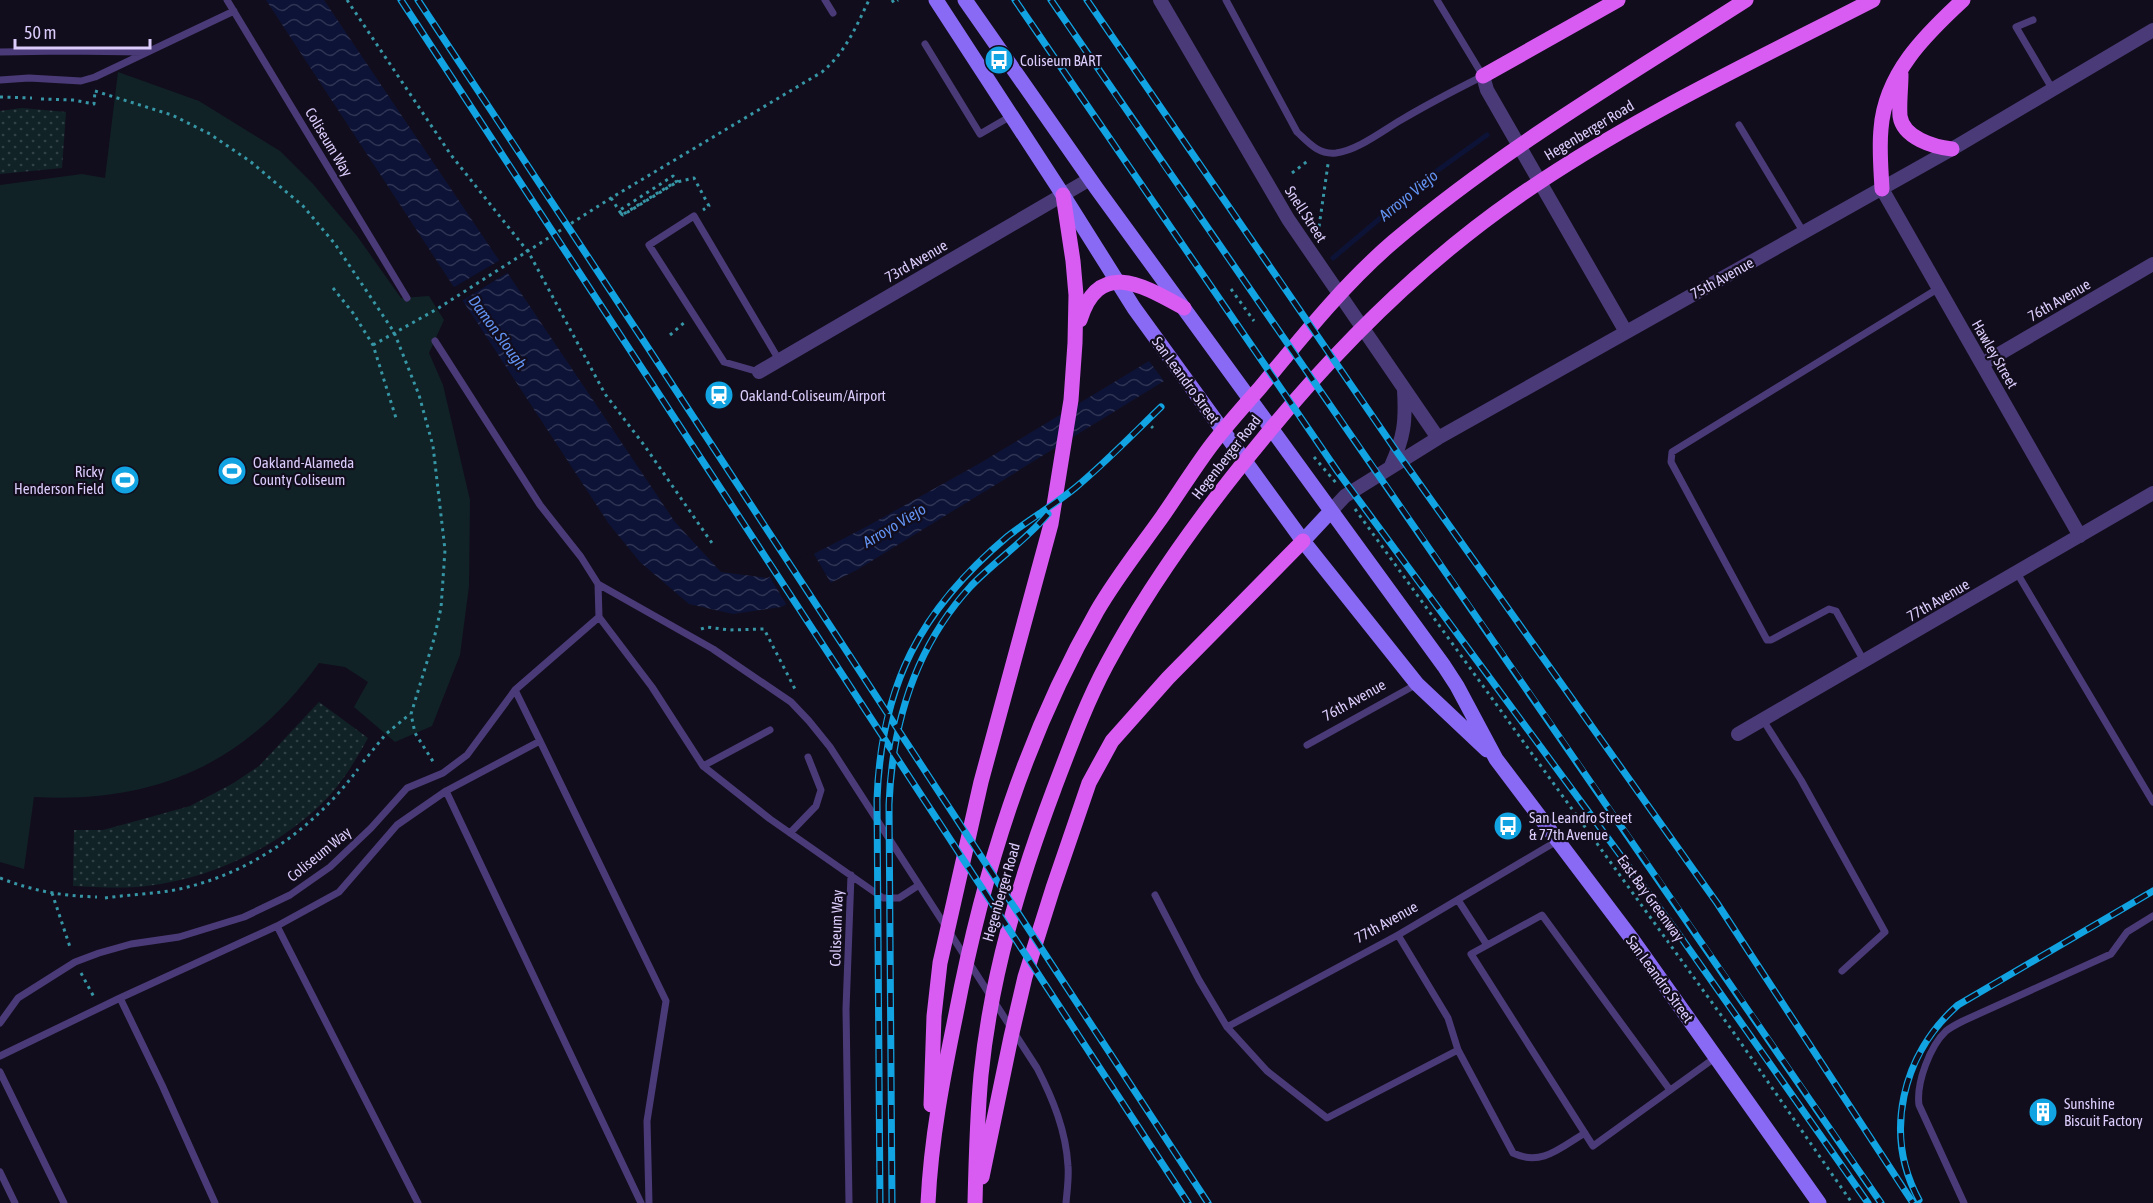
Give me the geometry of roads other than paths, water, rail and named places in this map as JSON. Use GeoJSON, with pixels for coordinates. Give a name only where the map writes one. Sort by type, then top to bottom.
{"type":"FeatureCollection","features":[{"type":"Feature","properties":{"kind":"main road","name":"San Leandro Street"},"geometry":{"type":"LineString","coordinates":[[936,0],[1117,282],[1303,541],[1417,684],[1496,759]]}},
{"type":"Feature","properties":{"kind":"main road","name":"San Leandro Street"},"geometry":{"type":"LineString","coordinates":[[965,0],[1090,179],[1444,666],[1496,759],[1632,939],[1819,1203]]}},
{"type":"Feature","properties":{"kind":"main road"},"geometry":{"type":"LineString","coordinates":[[1483,76],[1618,0]]}},
{"type":"Feature","properties":{"kind":"main road","name":"Hegenberger Road"},"geometry":{"type":"LineString","coordinates":[[928,1203],[930,1159],[951,1035],[985,882],[1006,815],[1027,758],[1073,655],[1099,608],[1130,561],[1209,447],[1300,338],[1390,245],[1495,163],[1554,122],[1746,0]]}},
{"type":"Feature","properties":{"kind":"main road","name":"Hegenberger Road"},"geometry":{"type":"LineString","coordinates":[[976,1203],[976,1141],[981,1074],[993,994],[1011,914],[1029,855],[1067,753],[1106,667],[1159,577],[1237,470],[1331,361],[1415,279],[1464,237],[1514,200],[1575,158],[1629,125],[1873,0]]}},
{"type":"Feature","properties":{"kind":"main road"},"geometry":{"type":"LineString","coordinates":[[1882,189],[1881,127],[1887,98],[1901,68],[1923,38],[1963,0]]}},
{"type":"Feature","properties":{"kind":"main road"},"geometry":{"type":"LineString","coordinates":[[1901,68],[1900,119],[1922,142],[1936,148],[1952,149]]}},
{"type":"Feature","properties":{"kind":"main road"},"geometry":{"type":"LineString","coordinates":[[930,1159],[934,1016],[940,963],[981,782],[1051,524],[1071,400],[1075,343],[1075,277],[1063,195]]}},
{"type":"Feature","properties":{"kind":"main road"},"geometry":{"type":"LineString","coordinates":[[1075,343],[1080,319],[1089,297],[1098,288],[1128,281],[1184,308]]}},
{"type":"Feature","properties":{"kind":"main road","name":"75th Avenue"},"geometry":{"type":"LineString","coordinates":[[1303,541],[1330,511]]}},
{"type":"Feature","properties":{"kind":"main road"},"geometry":{"type":"LineString","coordinates":[[976,1203],[1025,977],[1089,783],[1112,741],[1168,678],[1303,541]]}},
{"type":"Feature","properties":{"kind":"street","name":"Snell Street"},"geometry":{"type":"LineString","coordinates":[[1160,0],[1288,219],[1438,438]]}},
{"type":"Feature","properties":{"kind":"street","name":"75th Avenue"},"geometry":{"type":"LineString","coordinates":[[1330,511],[1345,495],[1438,438],[1882,189],[2153,30]]}},
{"type":"Feature","properties":{"kind":"street"},"geometry":{"type":"LineString","coordinates":[[1483,76],[1487,90],[1626,332]]}},
{"type":"Feature","properties":{"kind":"street","name":"73rd Avenue"},"geometry":{"type":"LineString","coordinates":[[759,372],[1090,179]]}},
{"type":"Feature","properties":{"kind":"street","name":"Hawley Street"},"geometry":{"type":"LineString","coordinates":[[1882,189],[2080,536]]}},
{"type":"Feature","properties":{"kind":"street","name":"76th Avenue"},"geometry":{"type":"LineString","coordinates":[[1982,364],[2153,264]]}},
{"type":"Feature","properties":{"kind":"street"},"geometry":{"type":"LineString","coordinates":[[1391,466],[1406,421],[1404,388]]}},
{"type":"Feature","properties":{"kind":"street","name":"77th Avenue"},"geometry":{"type":"LineString","coordinates":[[1738,734],[2153,493]]}},
{"type":"Feature","properties":{"kind":"lane","name":"Coliseum Way"},"geometry":{"type":"LineString","coordinates":[[227,0],[407,298]]}},
{"type":"Feature","properties":{"kind":"lane"},"geometry":{"type":"LineString","coordinates":[[825,0],[833,13]]}},
{"type":"Feature","properties":{"kind":"lane"},"geometry":{"type":"LineString","coordinates":[[1226,0],[1297,132],[1321,152],[1330,153],[1354,147],[1443,95],[1483,76],[1437,0]]}},
{"type":"Feature","properties":{"kind":"lane"},"geometry":{"type":"LineString","coordinates":[[0,80],[29,78],[81,81],[104,74],[234,11]]}},
{"type":"Feature","properties":{"kind":"lane"},"geometry":{"type":"LineString","coordinates":[[2033,20],[2016,27],[2053,90]]}},
{"type":"Feature","properties":{"kind":"lane"},"geometry":{"type":"LineString","coordinates":[[926,44],[980,134],[1011,116]]}},
{"type":"Feature","properties":{"kind":"lane"},"geometry":{"type":"LineString","coordinates":[[0,52],[148,52]]}},
{"type":"Feature","properties":{"kind":"lane"},"geometry":{"type":"LineString","coordinates":[[1739,125],[1804,233]]}},
{"type":"Feature","properties":{"kind":"lane"},"geometry":{"type":"LineString","coordinates":[[759,372],[724,362],[649,245],[694,216],[779,360]]}},
{"type":"Feature","properties":{"kind":"lane"},"geometry":{"type":"LineString","coordinates":[[1864,661],[1836,611],[1829,609],[1772,640],[1767,640],[1671,462],[1672,452],[1939,288]]}},
{"type":"Feature","properties":{"kind":"lane"},"geometry":{"type":"LineString","coordinates":[[435,341],[540,505],[581,557],[598,584],[687,633],[791,702],[830,747],[1037,1068],[1052,1097],[1061,1124],[1068,1166],[1066,1203]]}},
{"type":"Feature","properties":{"kind":"lane"},"geometry":{"type":"LineString","coordinates":[[2017,573],[2153,802]]}},
{"type":"Feature","properties":{"kind":"lane"},"geometry":{"type":"LineString","coordinates":[[598,584],[599,617]]}},
{"type":"Feature","properties":{"kind":"lane","name":"Coliseum Way"},"geometry":{"type":"LineString","coordinates":[[0,1023],[18,998],[75,962],[131,944],[179,937],[244,917],[290,895],[330,867],[371,828],[407,788],[443,773],[467,755],[515,690],[599,617],[652,687],[703,766],[790,833],[851,875],[846,1009],[849,1203]]}},
{"type":"Feature","properties":{"kind":"lane","name":"76th Avenue"},"geometry":{"type":"LineString","coordinates":[[1307,745],[1417,684]]}},
{"type":"Feature","properties":{"kind":"lane"},"geometry":{"type":"LineString","coordinates":[[515,690],[666,1002],[647,1121],[649,1203]]}},
{"type":"Feature","properties":{"kind":"lane"},"geometry":{"type":"LineString","coordinates":[[1763,720],[1801,780],[1885,932],[1842,971]]}},
{"type":"Feature","properties":{"kind":"lane"},"geometry":{"type":"LineString","coordinates":[[703,766],[770,730]]}},
{"type":"Feature","properties":{"kind":"lane"},"geometry":{"type":"LineString","coordinates":[[0,1056],[277,926],[339,892],[397,825],[446,791],[540,741]]}},
{"type":"Feature","properties":{"kind":"lane"},"geometry":{"type":"LineString","coordinates":[[790,833],[816,806],[820,790],[808,757]]}},
{"type":"Feature","properties":{"kind":"lane"},"geometry":{"type":"LineString","coordinates":[[446,791],[642,1203]]}},
{"type":"Feature","properties":{"kind":"lane","name":"77th Avenue"},"geometry":{"type":"LineString","coordinates":[[1227,1026],[1398,934],[1558,841]]}},
{"type":"Feature","properties":{"kind":"lane"},"geometry":{"type":"LineString","coordinates":[[851,875],[883,898],[899,898],[919,885]]}},
{"type":"Feature","properties":{"kind":"lane"},"geometry":{"type":"LineString","coordinates":[[1155,894],[1199,980],[1227,1026],[1267,1071],[1327,1118],[1458,1050]]}},
{"type":"Feature","properties":{"kind":"lane"},"geometry":{"type":"LineString","coordinates":[[1458,900],[1487,945]]}},
{"type":"Feature","properties":{"kind":"lane"},"geometry":{"type":"LineString","coordinates":[[1670,1090],[1542,915],[1471,954],[1593,1146],[1716,1057]]}},
{"type":"Feature","properties":{"kind":"lane"},"geometry":{"type":"LineString","coordinates":[[1964,1203],[1919,1105],[1919,1083],[1926,1062],[1946,1032],[1963,1021],[2111,954],[2127,932],[2153,916]]}},
{"type":"Feature","properties":{"kind":"lane"},"geometry":{"type":"LineString","coordinates":[[277,926],[418,1203]]}},
{"type":"Feature","properties":{"kind":"lane"},"geometry":{"type":"LineString","coordinates":[[1398,934],[1448,1018],[1458,1050],[1513,1153],[1522,1158],[1541,1158],[1585,1133]]}},
{"type":"Feature","properties":{"kind":"lane"},"geometry":{"type":"LineString","coordinates":[[120,998],[215,1203]]}},
{"type":"Feature","properties":{"kind":"lane"},"geometry":{"type":"LineString","coordinates":[[0,1072],[64,1203]]}},
{"type":"Feature","properties":{"kind":"lane"},"geometry":{"type":"LineString","coordinates":[[0,1172],[15,1203]]}},
{"type":"Feature","properties":{"kind":"water","name":"Damon Slough"},"geometry":{"type":"Polygon","coordinates":[[[266,0],[324,0],[675,522],[721,572],[767,578],[864,528],[982,462],[1149,361],[1164,381],[857,570],[781,607],[733,614],[689,604],[640,562],[609,524],[266,0]]]}},
{"type":"Feature","properties":{"kind":"waterway","name":"Arroyo Viejo"},"geometry":{"type":"LineString","coordinates":[[1333,258],[1434,173],[1487,135]]}},
{"type":"Feature","properties":{"kind":"railway"},"geometry":{"type":"LineString","coordinates":[[401,0],[1188,1203]]}},
{"type":"Feature","properties":{"kind":"railway"},"geometry":{"type":"LineString","coordinates":[[418,0],[1208,1203]]}},
{"type":"Feature","properties":{"kind":"railway"},"geometry":{"type":"LineString","coordinates":[[1015,0],[1338,472],[1680,936],[1868,1203]]}},
{"type":"Feature","properties":{"kind":"railway"},"geometry":{"type":"LineString","coordinates":[[1051,0],[1881,1203]]}},
{"type":"Feature","properties":{"kind":"railway"},"geometry":{"type":"LineString","coordinates":[[1087,0],[1397,452],[1717,903],[1913,1203]]}},
{"type":"Feature","properties":{"kind":"railway"},"geometry":{"type":"LineString","coordinates":[[880,1203],[877,800],[880,759],[897,685],[911,653],[929,622],[951,592],[977,564],[1008,536],[1075,488],[1161,407]]}},
{"type":"Feature","properties":{"kind":"railway"},"geometry":{"type":"LineString","coordinates":[[892,1203],[889,805],[895,745],[901,716],[921,661],[952,610],[971,586],[1048,514]]}},
{"type":"Feature","properties":{"kind":"railway"},"geometry":{"type":"LineString","coordinates":[[1919,1200],[1908,1175],[1902,1149],[1901,1122],[1904,1096],[1912,1071],[1923,1047],[1939,1025],[1958,1005],[2153,891]]}},
{"type":"Feature","properties":{"kind":"place","name":"Coliseum BART"},"geometry":{"type":"Point","coordinates":[999,60]}},
{"type":"Feature","properties":{"kind":"place","name":"Oakland-Coliseum/Airport"},"geometry":{"type":"Point","coordinates":[719,395]}},
{"type":"Feature","properties":{"kind":"place","name":"Oakland-Alameda County Coliseum"},"geometry":{"type":"Point","coordinates":[232,471]}},
{"type":"Feature","properties":{"kind":"place","name":"Ricky Henderson Field"},"geometry":{"type":"Point","coordinates":[125,480]}},
{"type":"Feature","properties":{"kind":"place","name":"San Leandro Street & 77th Avenue"},"geometry":{"type":"Point","coordinates":[1508,826]}},
{"type":"Feature","properties":{"kind":"place","name":"Sunshine Biscuit Factory"},"geometry":{"type":"Point","coordinates":[2043,1112]}}]}
